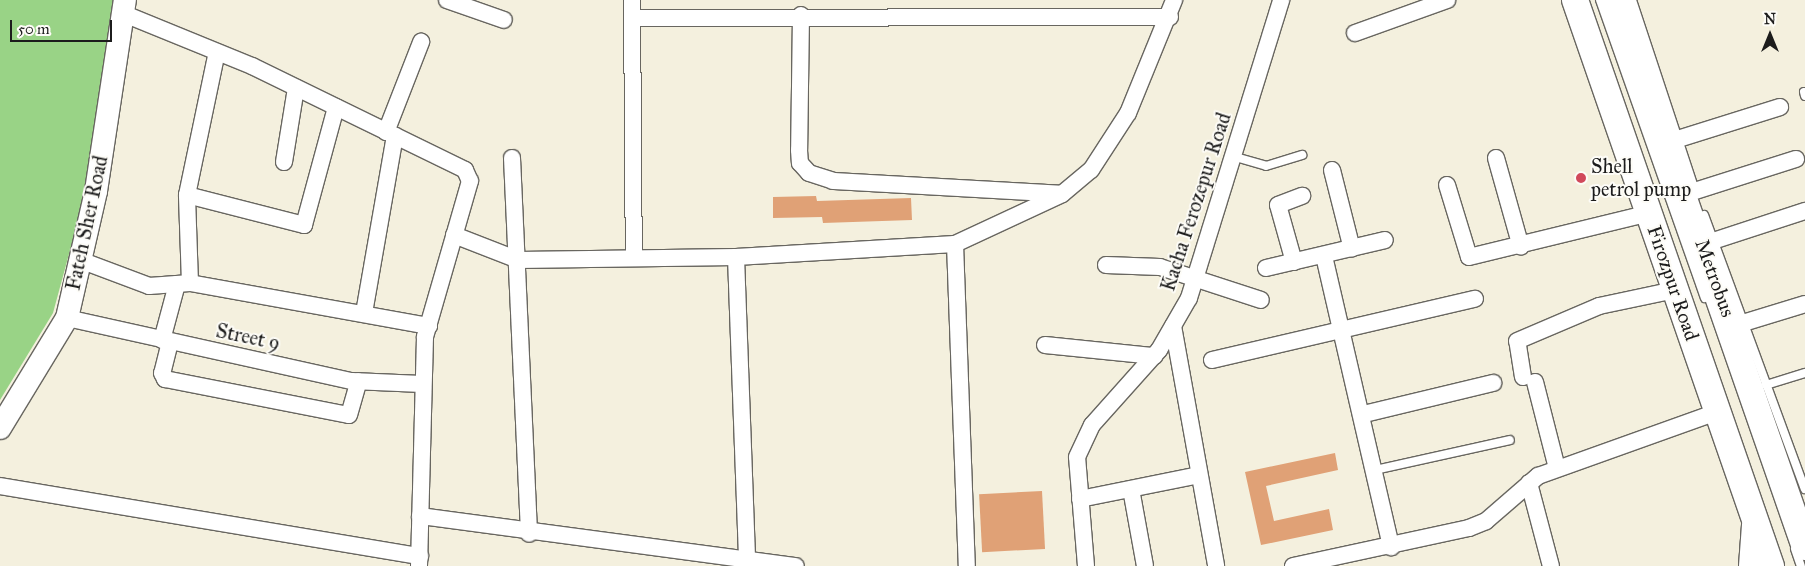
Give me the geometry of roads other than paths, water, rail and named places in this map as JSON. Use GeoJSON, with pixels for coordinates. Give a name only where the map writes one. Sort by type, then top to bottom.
{"type":"FeatureCollection","features":[{"type":"Feature","properties":{"kind":"main road","name":"Firozpur Road"},"geometry":{"type":"LineString","coordinates":[[1576,0],[1771,566]]}},
{"type":"Feature","properties":{"kind":"main road","name":"Firozpur Road"},"geometry":{"type":"LineString","coordinates":[[1615,0],[1805,547]]}},
{"type":"Feature","properties":{"kind":"street"},"geometry":{"type":"LineString","coordinates":[[447,0],[504,20]]}},
{"type":"Feature","properties":{"kind":"street"},"geometry":{"type":"LineString","coordinates":[[632,0],[634,255]]}},
{"type":"Feature","properties":{"kind":"street"},"geometry":{"type":"LineString","coordinates":[[454,235],[518,260],[634,255],[736,256],[955,244],[1062,194],[1091,170],[1128,113],[1170,17],[1174,0]]}},
{"type":"Feature","properties":{"kind":"street","name":"Kacha Ferozepur Road"},"geometry":{"type":"LineString","coordinates":[[1086,566],[1077,457],[1092,425],[1154,356],[1172,326],[1195,278],[1281,0]]}},
{"type":"Feature","properties":{"kind":"street"},"geometry":{"type":"LineString","coordinates":[[1355,33],[1447,0]]}},
{"type":"Feature","properties":{"kind":"street"},"geometry":{"type":"LineString","coordinates":[[0,486],[420,561],[422,384],[429,326],[470,181],[465,170],[123,6]]}},
{"type":"Feature","properties":{"kind":"street","name":"Fateh Sher Road"},"geometry":{"type":"LineString","coordinates":[[0,428],[66,318],[96,191],[123,6]]}},
{"type":"Feature","properties":{"kind":"street"},"geometry":{"type":"LineString","coordinates":[[632,18],[801,15],[941,8],[1170,17]]}},
{"type":"Feature","properties":{"kind":"street"},"geometry":{"type":"LineString","coordinates":[[801,15],[800,163],[809,174],[833,181],[1062,194]]}},
{"type":"Feature","properties":{"kind":"street"},"geometry":{"type":"LineString","coordinates":[[364,313],[391,134],[421,42]]}},
{"type":"Feature","properties":{"kind":"street"},"geometry":{"type":"LineString","coordinates":[[217,52],[187,195],[184,284],[166,341],[162,373],[165,379],[349,415],[359,381]]}},
{"type":"Feature","properties":{"kind":"street"},"geometry":{"type":"LineString","coordinates":[[284,162],[296,88]]}},
{"type":"Feature","properties":{"kind":"street"},"geometry":{"type":"LineString","coordinates":[[187,195],[304,225],[336,107]]}},
{"type":"Feature","properties":{"kind":"street"},"geometry":{"type":"LineString","coordinates":[[1678,138],[1780,107]]}},
{"type":"Feature","properties":{"kind":"street"},"geometry":{"type":"LineString","coordinates":[[512,158],[529,534]]}},
{"type":"Feature","properties":{"kind":"street"},"geometry":{"type":"LineString","coordinates":[[1496,158],[1521,247]]}},
{"type":"Feature","properties":{"kind":"street"},"geometry":{"type":"LineString","coordinates":[[1696,192],[1796,159]]}},
{"type":"Feature","properties":{"kind":"street"},"geometry":{"type":"LineString","coordinates":[[1332,170],[1352,248]]}},
{"type":"Feature","properties":{"kind":"street"},"geometry":{"type":"LineString","coordinates":[[1447,185],[1468,257],[1521,247],[1649,213]]}},
{"type":"Feature","properties":{"kind":"street"},"geometry":{"type":"LineString","coordinates":[[1294,262],[1278,205],[1302,196]]}},
{"type":"Feature","properties":{"kind":"street"},"geometry":{"type":"LineString","coordinates":[[1713,241],[1805,211]]}},
{"type":"Feature","properties":{"kind":"street"},"geometry":{"type":"LineString","coordinates":[[1266,268],[1324,256],[1385,240]]}},
{"type":"Feature","properties":{"kind":"street"},"geometry":{"type":"LineString","coordinates":[[955,244],[967,566]]}},
{"type":"Feature","properties":{"kind":"street"},"geometry":{"type":"LineString","coordinates":[[736,256],[747,560]]}},
{"type":"Feature","properties":{"kind":"street"},"geometry":{"type":"LineString","coordinates":[[1324,256],[1340,331],[1364,414],[1391,547]]}},
{"type":"Feature","properties":{"kind":"street"},"geometry":{"type":"LineString","coordinates":[[80,260],[149,286],[184,284],[364,313],[429,326]]}},
{"type":"Feature","properties":{"kind":"street"},"geometry":{"type":"LineString","coordinates":[[1106,266],[1160,267],[1262,300]]}},
{"type":"Feature","properties":{"kind":"street"},"geometry":{"type":"LineString","coordinates":[[1557,468],[1517,341],[1599,306],[1675,290]]}},
{"type":"Feature","properties":{"kind":"street"},"geometry":{"type":"LineString","coordinates":[[1212,360],[1475,299]]}},
{"type":"Feature","properties":{"kind":"street"},"geometry":{"type":"LineString","coordinates":[[1743,322],[1805,304]]}},
{"type":"Feature","properties":{"kind":"street","name":"Street 9"},"geometry":{"type":"LineString","coordinates":[[66,318],[359,381],[422,384]]}},
{"type":"Feature","properties":{"kind":"street"},"geometry":{"type":"LineString","coordinates":[[1172,326],[1216,566]]}},
{"type":"Feature","properties":{"kind":"street"},"geometry":{"type":"LineString","coordinates":[[1045,345],[1154,356]]}},
{"type":"Feature","properties":{"kind":"street"},"geometry":{"type":"LineString","coordinates":[[1364,414],[1493,383]]}},
{"type":"Feature","properties":{"kind":"street"},"geometry":{"type":"LineString","coordinates":[[1293,566],[1391,547],[1486,521],[1529,482],[1557,468],[1717,412]]}},
{"type":"Feature","properties":{"kind":"street"},"geometry":{"type":"LineString","coordinates":[[1080,500],[1199,475]]}},
{"type":"Feature","properties":{"kind":"street"},"geometry":{"type":"LineString","coordinates":[[1529,482],[1551,566]]}},
{"type":"Feature","properties":{"kind":"street"},"geometry":{"type":"LineString","coordinates":[[1131,489],[1145,566]]}},
{"type":"Feature","properties":{"kind":"street"},"geometry":{"type":"LineString","coordinates":[[420,516],[529,534],[796,566]]}},
{"type":"Feature","properties":{"kind":"street"},"geometry":{"type":"LineString","coordinates":[[1750,566],[1753,518]]}},
{"type":"Feature","properties":{"kind":"lane","name":"Metrobus"},"geometry":{"type":"LineString","coordinates":[[1600,0],[1707,304]]}},
{"type":"Feature","properties":{"kind":"lane"},"geometry":{"type":"LineString","coordinates":[[1632,0],[1713,241],[1805,490]]}},
{"type":"Feature","properties":{"kind":"lane"},"geometry":{"type":"LineString","coordinates":[[1232,156],[1266,166],[1302,154]]}},
{"type":"Feature","properties":{"kind":"lane"},"geometry":{"type":"LineString","coordinates":[[1766,385],[1805,373]]}},
{"type":"Feature","properties":{"kind":"lane"},"geometry":{"type":"LineString","coordinates":[[1375,470],[1510,440]]}},
{"type":"Feature","properties":{"kind":"lane"},"geometry":{"type":"LineString","coordinates":[[1784,519],[1801,566]]}},
{"type":"Feature","properties":{"kind":"place","name":"Shell petrol pump"},"geometry":{"type":"Point","coordinates":[1581,178]}}]}
